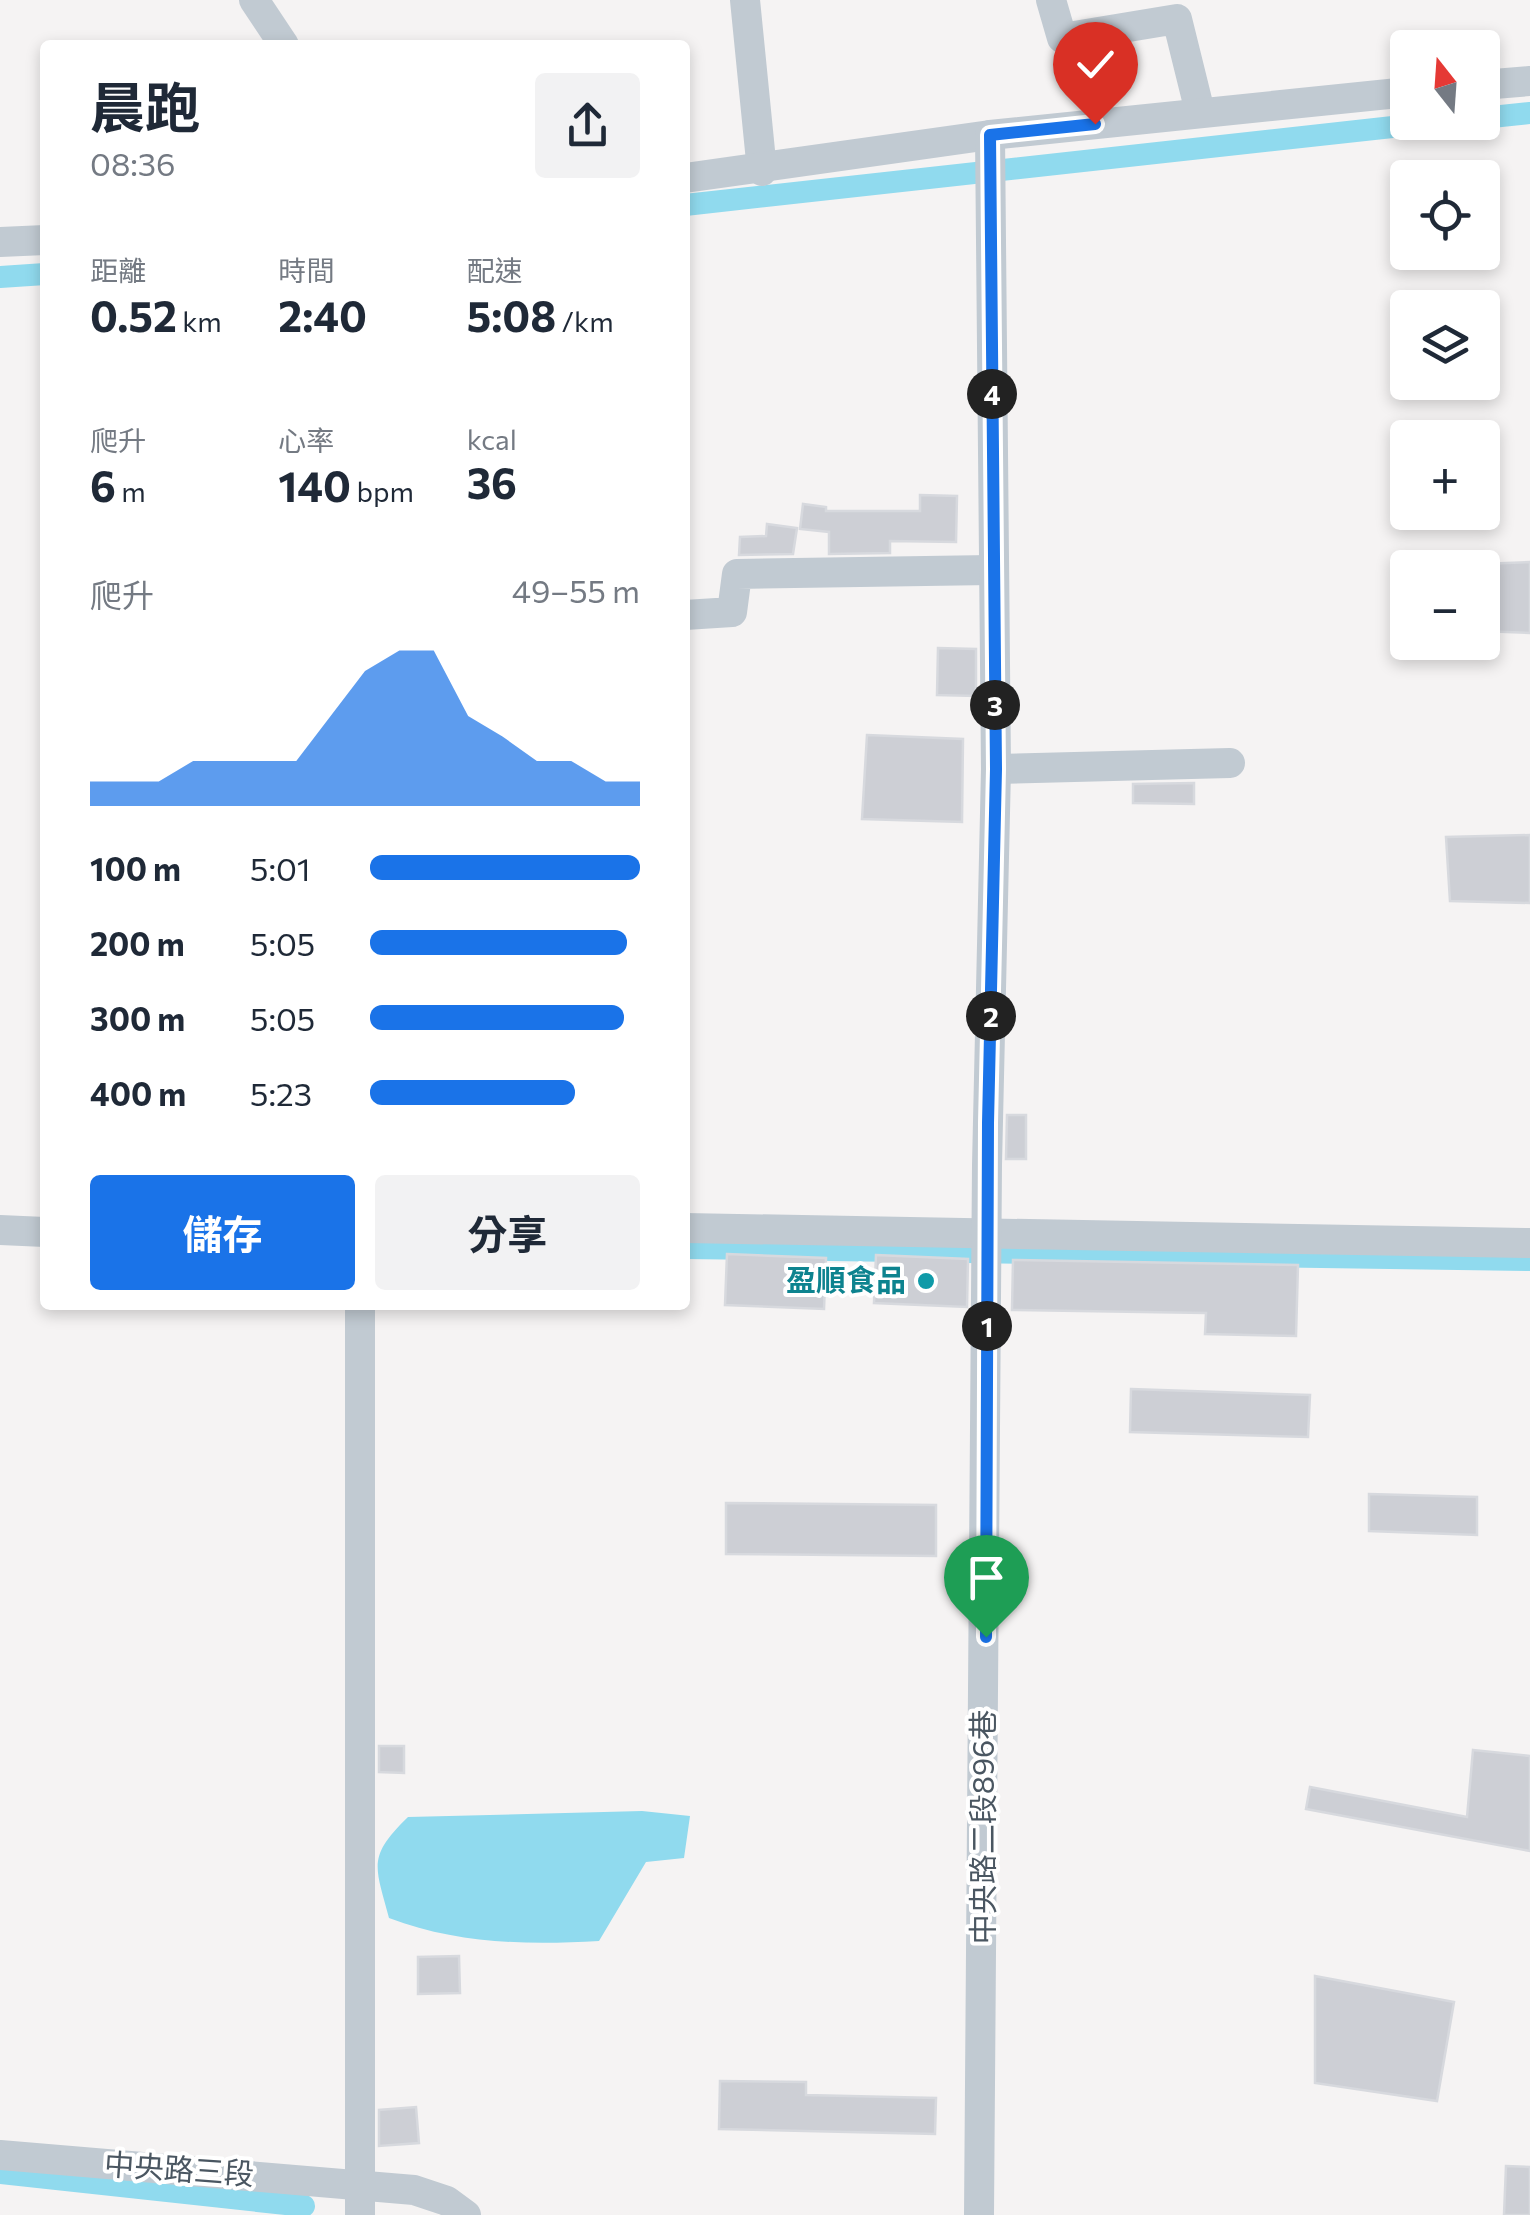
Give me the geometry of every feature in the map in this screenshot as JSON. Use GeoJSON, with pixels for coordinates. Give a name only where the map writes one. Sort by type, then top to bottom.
{"type":"FeatureCollection","features":[{"type":"Feature","properties":{"kind":"street"},"geometry":{"type":"LineString","coordinates":[[254,0],[281,40]]}},
{"type":"Feature","properties":{"kind":"street"},"geometry":{"type":"LineString","coordinates":[[745,0],[762,170]]}},
{"type":"Feature","properties":{"kind":"street"},"geometry":{"type":"LineString","coordinates":[[1051,0],[1062,38],[1177,19],[1200,112]]}},
{"type":"Feature","properties":{"kind":"street"},"geometry":{"type":"LineString","coordinates":[[1500,83],[1530,80]]}},
{"type":"Feature","properties":{"kind":"street"},"geometry":{"type":"LineString","coordinates":[[690,177],[990,135],[1390,94]]}},
{"type":"Feature","properties":{"kind":"street","name":"中央路二段896巷"},"geometry":{"type":"LineString","coordinates":[[979,2215],[987,1233],[996,769],[991,570],[990,135]]}},
{"type":"Feature","properties":{"kind":"street"},"geometry":{"type":"LineString","coordinates":[[0,242],[40,240]]}},
{"type":"Feature","properties":{"kind":"street"},"geometry":{"type":"LineString","coordinates":[[690,615],[732,612],[737,574],[991,570]]}},
{"type":"Feature","properties":{"kind":"street"},"geometry":{"type":"LineString","coordinates":[[996,769],[1230,763]]}},
{"type":"Feature","properties":{"kind":"street"},"geometry":{"type":"LineString","coordinates":[[690,1228],[1530,1243]]}},
{"type":"Feature","properties":{"kind":"street"},"geometry":{"type":"LineString","coordinates":[[0,1230],[40,1232]]}},
{"type":"Feature","properties":{"kind":"street"},"geometry":{"type":"LineString","coordinates":[[360,1310],[360,2215]]}},
{"type":"Feature","properties":{"kind":"street","name":"中央路三段"},"geometry":{"type":"LineString","coordinates":[[0,2155],[414,2190],[447,2201],[466,2215]]}},
{"type":"Feature","properties":{"kind":"water"},"geometry":{"type":"Polygon","coordinates":[[[642,1811],[690,1816],[684,1858],[646,1862],[599,1941],[492,1941],[440,1933],[389,1918],[378,1863],[386,1842],[408,1817],[642,1811]]]}},
{"type":"Feature","properties":{"kind":"building"},"geometry":{"type":"Polygon","coordinates":[[[920,495],[957,496],[956,542],[890,541],[890,553],[829,554],[829,532],[800,529],[803,504],[826,507],[826,511],[920,511],[920,495]]]}},
{"type":"Feature","properties":{"kind":"building"},"geometry":{"type":"Polygon","coordinates":[[[767,524],[797,528],[793,554],[739,555],[740,537],[766,536],[767,524]]]}},
{"type":"Feature","properties":{"kind":"building"},"geometry":{"type":"Polygon","coordinates":[[[1530,562],[1530,633],[1500,632],[1500,563],[1530,562]]]}},
{"type":"Feature","properties":{"kind":"building"},"geometry":{"type":"Polygon","coordinates":[[[938,648],[976,649],[976,696],[937,695],[938,648]]]}},
{"type":"Feature","properties":{"kind":"building"},"geometry":{"type":"Polygon","coordinates":[[[867,735],[963,739],[962,822],[862,819],[867,735]]]}},
{"type":"Feature","properties":{"kind":"building"},"geometry":{"type":"Polygon","coordinates":[[[1194,783],[1194,804],[1133,803],[1133,784],[1194,783]]]}},
{"type":"Feature","properties":{"kind":"building"},"geometry":{"type":"Polygon","coordinates":[[[1530,835],[1530,903],[1450,901],[1446,837],[1530,835]]]}},
{"type":"Feature","properties":{"kind":"building"},"geometry":{"type":"Polygon","coordinates":[[[1007,1115],[1026,1115],[1026,1159],[1006,1159],[1007,1115]]]}},
{"type":"Feature","properties":{"kind":"building"},"geometry":{"type":"Polygon","coordinates":[[[727,1254],[826,1258],[824,1309],[725,1305],[727,1254]]]}},
{"type":"Feature","properties":{"kind":"building","name":"盈順食品"},"geometry":{"type":"Polygon","coordinates":[[[876,1255],[968,1259],[967,1307],[874,1303],[876,1255]]]}},
{"type":"Feature","properties":{"kind":"building"},"geometry":{"type":"Polygon","coordinates":[[[1013,1260],[1298,1265],[1296,1336],[1205,1334],[1206,1313],[1012,1310],[1013,1260]]]}},
{"type":"Feature","properties":{"kind":"building"},"geometry":{"type":"Polygon","coordinates":[[[1131,1389],[1310,1395],[1308,1437],[1130,1432],[1131,1389]]]}},
{"type":"Feature","properties":{"kind":"building"},"geometry":{"type":"Polygon","coordinates":[[[1369,1494],[1477,1497],[1477,1535],[1369,1531],[1369,1494]]]}},
{"type":"Feature","properties":{"kind":"building"},"geometry":{"type":"Polygon","coordinates":[[[726,1503],[936,1505],[936,1556],[726,1554],[726,1503]]]}},
{"type":"Feature","properties":{"kind":"building"},"geometry":{"type":"Polygon","coordinates":[[[379,1746],[404,1746],[404,1773],[379,1772],[379,1746]]]}},
{"type":"Feature","properties":{"kind":"building"},"geometry":{"type":"Polygon","coordinates":[[[1473,1750],[1530,1756],[1530,1851],[1306,1809],[1310,1787],[1467,1817],[1473,1750]]]}},
{"type":"Feature","properties":{"kind":"building"},"geometry":{"type":"Polygon","coordinates":[[[459,1956],[460,1993],[418,1994],[418,1957],[459,1956]]]}},
{"type":"Feature","properties":{"kind":"building"},"geometry":{"type":"Polygon","coordinates":[[[1315,1976],[1454,2002],[1437,2101],[1315,2083],[1315,1976]]]}},
{"type":"Feature","properties":{"kind":"building"},"geometry":{"type":"Polygon","coordinates":[[[720,2081],[806,2082],[806,2095],[936,2098],[935,2134],[719,2129],[720,2081]]]}},
{"type":"Feature","properties":{"kind":"building"},"geometry":{"type":"Polygon","coordinates":[[[416,2107],[419,2143],[379,2146],[379,2110],[416,2107]]]}},
{"type":"Feature","properties":{"kind":"building"},"geometry":{"type":"Polygon","coordinates":[[[1506,2166],[1530,2167],[1530,2215],[1504,2215],[1506,2166]]]}},
{"type":"Feature","properties":{"kind":"waterway"},"geometry":{"type":"LineString","coordinates":[[1500,116],[1530,113]]}},
{"type":"Feature","properties":{"kind":"waterway"},"geometry":{"type":"LineString","coordinates":[[690,204],[1390,127]]}},
{"type":"Feature","properties":{"kind":"waterway"},"geometry":{"type":"LineString","coordinates":[[0,277],[40,274]]}},
{"type":"Feature","properties":{"kind":"waterway"},"geometry":{"type":"LineString","coordinates":[[690,1248],[1530,1260]]}},
{"type":"Feature","properties":{"kind":"waterway"},"geometry":{"type":"LineString","coordinates":[[0,2173],[304,2206]]}},
{"type":"Feature","properties":{"kind":"place","name":"盈順食品"},"geometry":{"type":"Point","coordinates":[926,1281]}},
{"type":"Feature","properties":{"kind":"route"},"geometry":{"type":"LineString","coordinates":[[986,1637],[988,1123],[996,769],[991,570],[990,135],[1095,124]]}}]}
